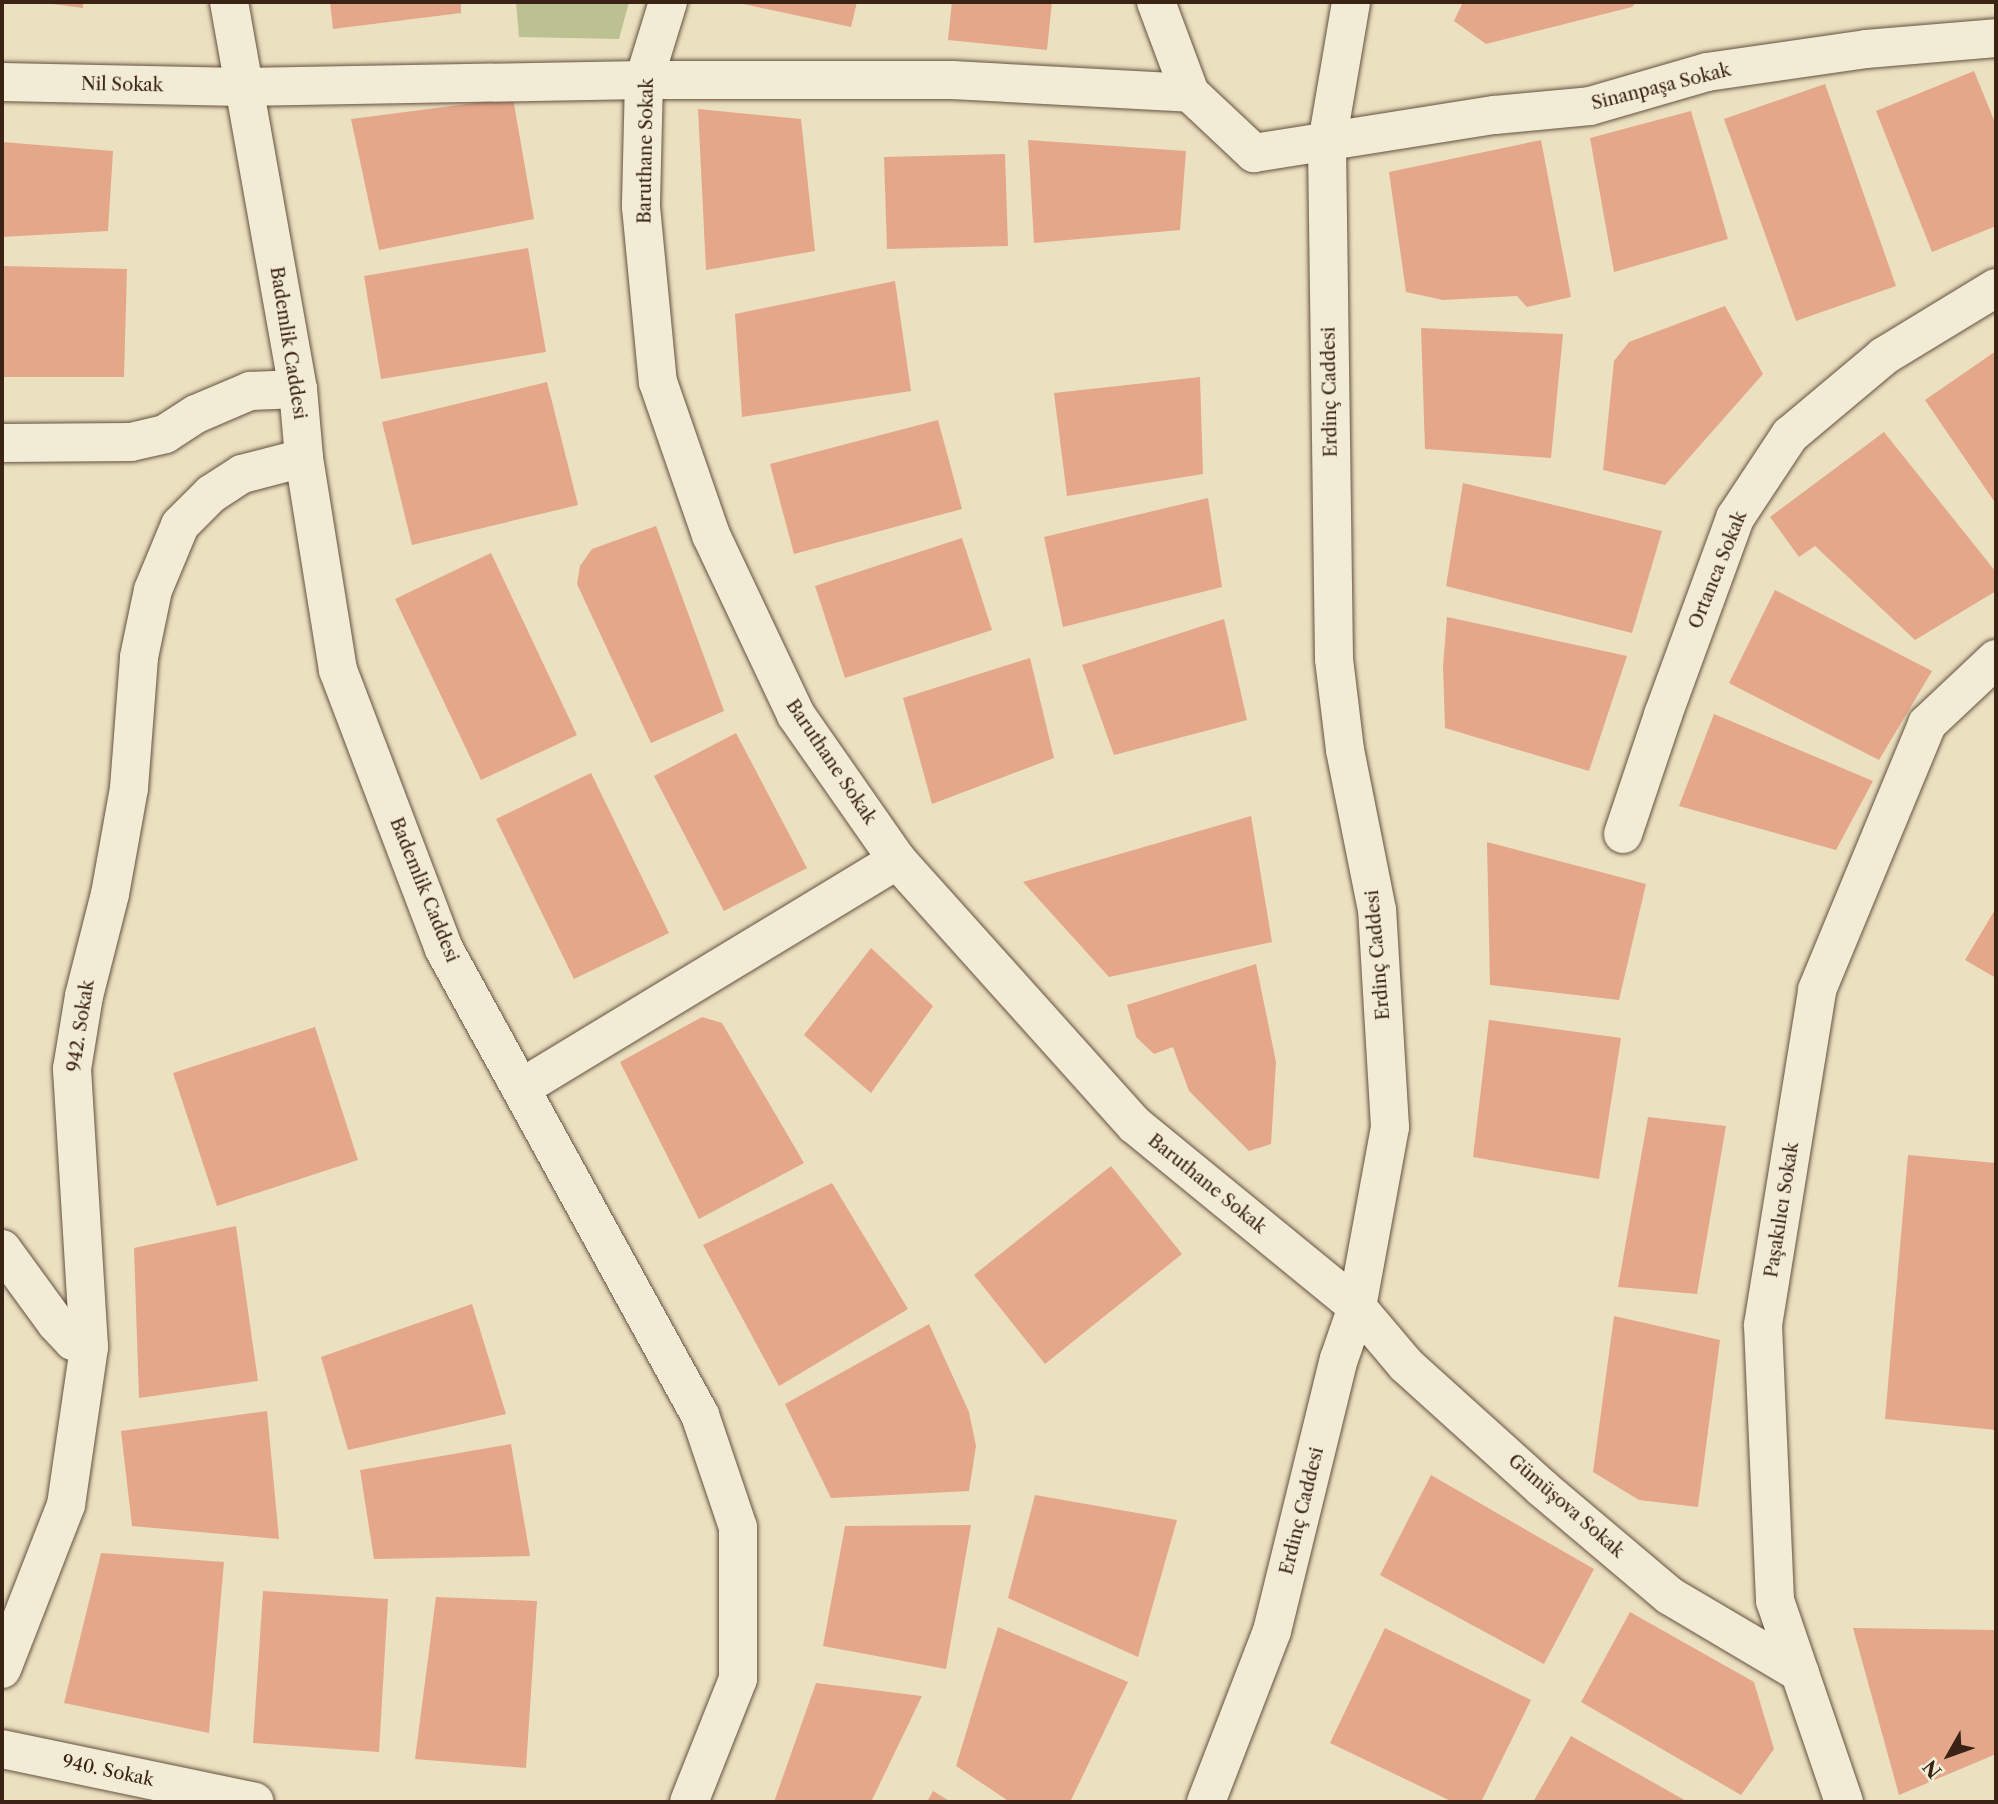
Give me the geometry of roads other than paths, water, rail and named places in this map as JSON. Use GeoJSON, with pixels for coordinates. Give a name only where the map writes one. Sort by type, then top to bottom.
{"type":"FeatureCollection","features":[{"type":"Feature","properties":{"kind":"street","name":"Bademlik Caddesi"},"geometry":{"type":"LineString","coordinates":[[229,2],[298,389],[304,458],[338,670],[444,949],[700,1415],[738,1527],[738,1679],[690,1802]]}},
{"type":"Feature","properties":{"kind":"street","name":"Baruthane Sokak"},"geometry":{"type":"LineString","coordinates":[[668,2],[645,80],[641,207],[658,382],[711,536],[796,715],[897,860],[1135,1125],[1357,1307]]}},
{"type":"Feature","properties":{"kind":"street"},"geometry":{"type":"LineString","coordinates":[[1156,2],[1190,93]]}},
{"type":"Feature","properties":{"kind":"street","name":"Erdinç Caddesi"},"geometry":{"type":"LineString","coordinates":[[1206,1802],[1272,1631],[1339,1359],[1357,1307],[1390,1127],[1377,910],[1345,750],[1334,659],[1327,143],[1350,2]]}},
{"type":"Feature","properties":{"kind":"street","name":"Sinanpaşa Sokak"},"geometry":{"type":"LineString","coordinates":[[1190,93],[1254,153],[1495,115],[1590,106],[1707,72],[1866,49],[1996,38]]}},
{"type":"Feature","properties":{"kind":"street","name":"Nil Sokak"},"geometry":{"type":"LineString","coordinates":[[2,82],[243,87],[645,80],[952,80],[1190,93]]}},
{"type":"Feature","properties":{"kind":"street","name":"Ortanca Sokak"},"geometry":{"type":"LineString","coordinates":[[1623,834],[1735,519],[1790,435],[1884,356],[1996,288]]}},
{"type":"Feature","properties":{"kind":"street"},"geometry":{"type":"LineString","coordinates":[[2,443],[131,442],[164,433],[196,414],[250,391],[298,389]]}},
{"type":"Feature","properties":{"kind":"street","name":"942. Sokak"},"geometry":{"type":"LineString","coordinates":[[2,1669],[66,1506],[89,1347],[72,1069],[84,996],[110,894],[128,788],[139,657],[153,590],[180,526],[211,494],[242,474],[304,458]]}},
{"type":"Feature","properties":{"kind":"street","name":"Paşakılıcı Sokak"},"geometry":{"type":"LineString","coordinates":[[1844,1802],[1775,1600],[1763,1325],[1817,990],[1927,724],[1996,659]]}},
{"type":"Feature","properties":{"kind":"street"},"geometry":{"type":"LineString","coordinates":[[521,1088],[897,860]]}},
{"type":"Feature","properties":{"kind":"street"},"geometry":{"type":"LineString","coordinates":[[2,1249],[56,1323],[73,1341],[89,1347]]}},
{"type":"Feature","properties":{"kind":"street","name":"Gümüşova Sokak"},"geometry":{"type":"LineString","coordinates":[[1357,1307],[1406,1365],[1542,1488],[1670,1596],[1800,1673]]}},
{"type":"Feature","properties":{"kind":"street","name":"940. Sokak"},"geometry":{"type":"LineString","coordinates":[[2,1749],[255,1802]]}}]}
